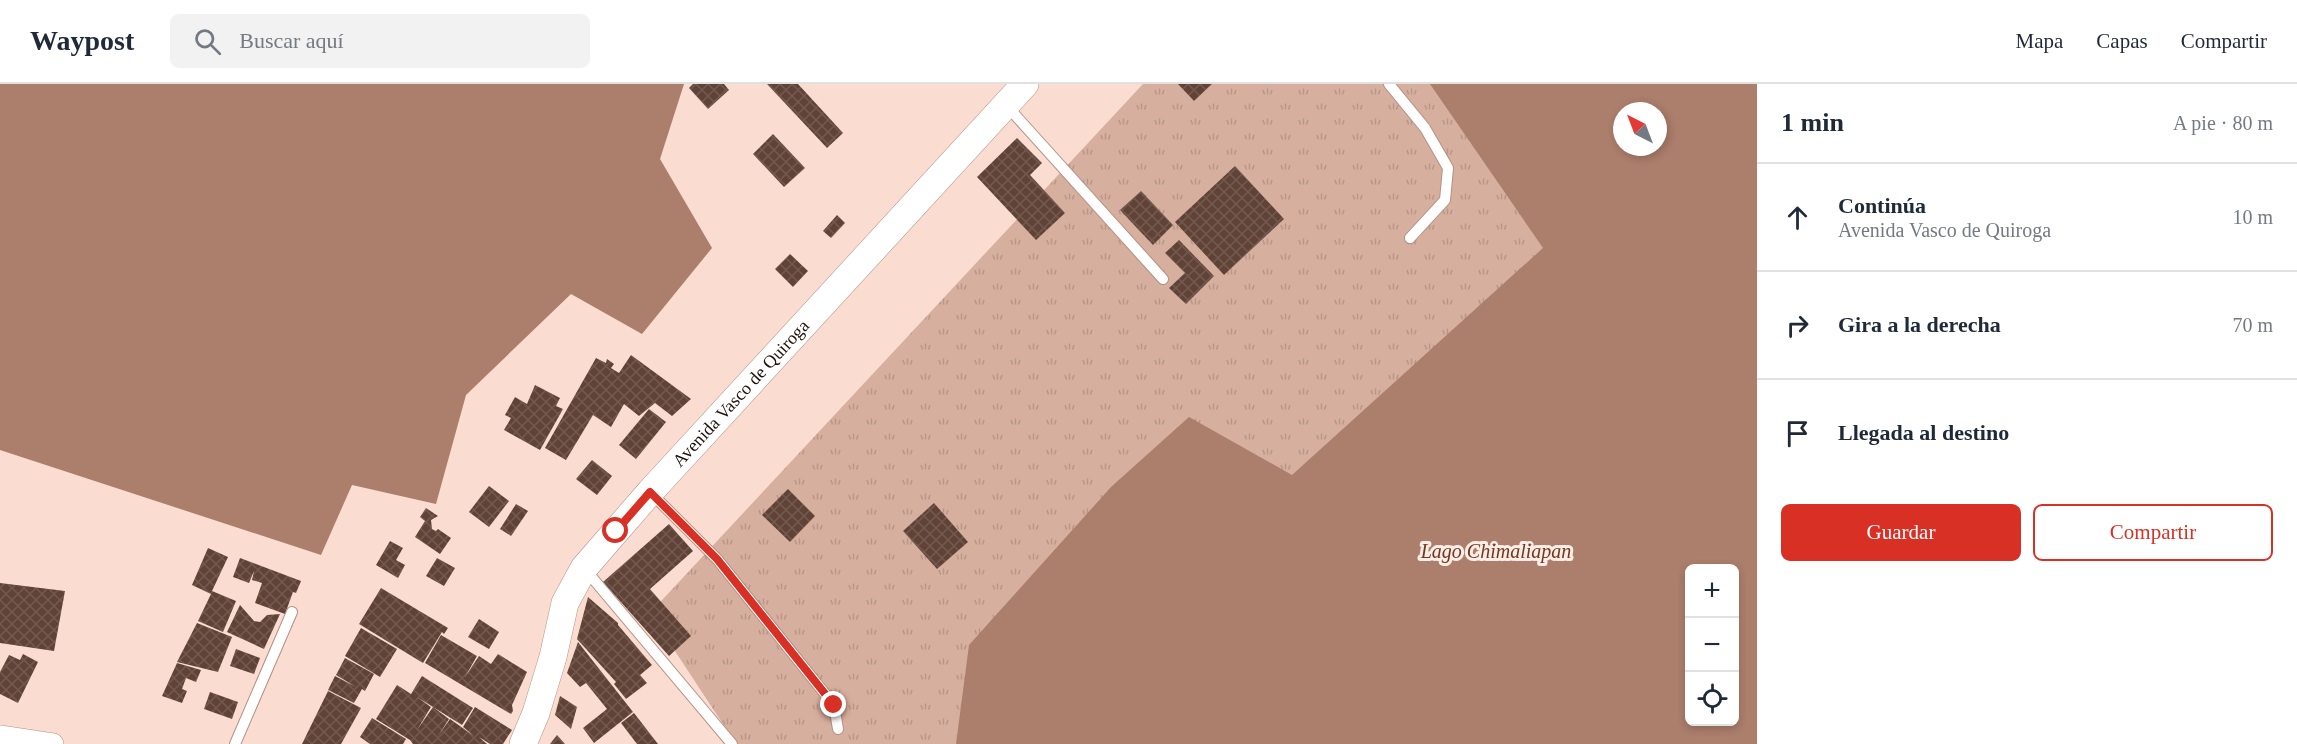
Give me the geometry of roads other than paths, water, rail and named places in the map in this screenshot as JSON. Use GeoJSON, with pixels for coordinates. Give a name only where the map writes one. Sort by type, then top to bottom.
{"type":"FeatureCollection","features":[{"type":"Feature","properties":{"kind":"street","name":"Avenida Vasco de Quiroga"},"geometry":{"type":"LineString","coordinates":[[523,744],[543,691],[566,603],[584,568],[650,492],[1025,84]]}},
{"type":"Feature","properties":{"kind":"street"},"geometry":{"type":"LineString","coordinates":[[0,736],[53,744]]}},
{"type":"Feature","properties":{"kind":"lane"},"geometry":{"type":"LineString","coordinates":[[1389,84],[1425,128],[1448,168],[1445,200],[1410,237]]}},
{"type":"Feature","properties":{"kind":"lane"},"geometry":{"type":"LineString","coordinates":[[1006,105],[1163,279]]}},
{"type":"Feature","properties":{"kind":"lane"},"geometry":{"type":"LineString","coordinates":[[650,492],[717,559],[834,705],[838,729]]}},
{"type":"Feature","properties":{"kind":"lane"},"geometry":{"type":"LineString","coordinates":[[584,568],[732,744]]}},
{"type":"Feature","properties":{"kind":"lane"},"geometry":{"type":"LineString","coordinates":[[235,744],[292,612]]}},
{"type":"Feature","properties":{"kind":"water"},"geometry":{"type":"Polygon","coordinates":[[[0,84],[684,84],[660,159],[712,248],[642,334],[571,294],[466,395],[436,504],[352,485],[321,555],[0,450],[0,84]]]}},
{"type":"Feature","properties":{"kind":"water","name":"Lago Chimaliapan"},"geometry":{"type":"Polygon","coordinates":[[[1430,84],[1757,84],[1757,744],[956,744],[969,645],[1111,487],[1189,417],[1292,475],[1543,248],[1430,84]]]}}]}
